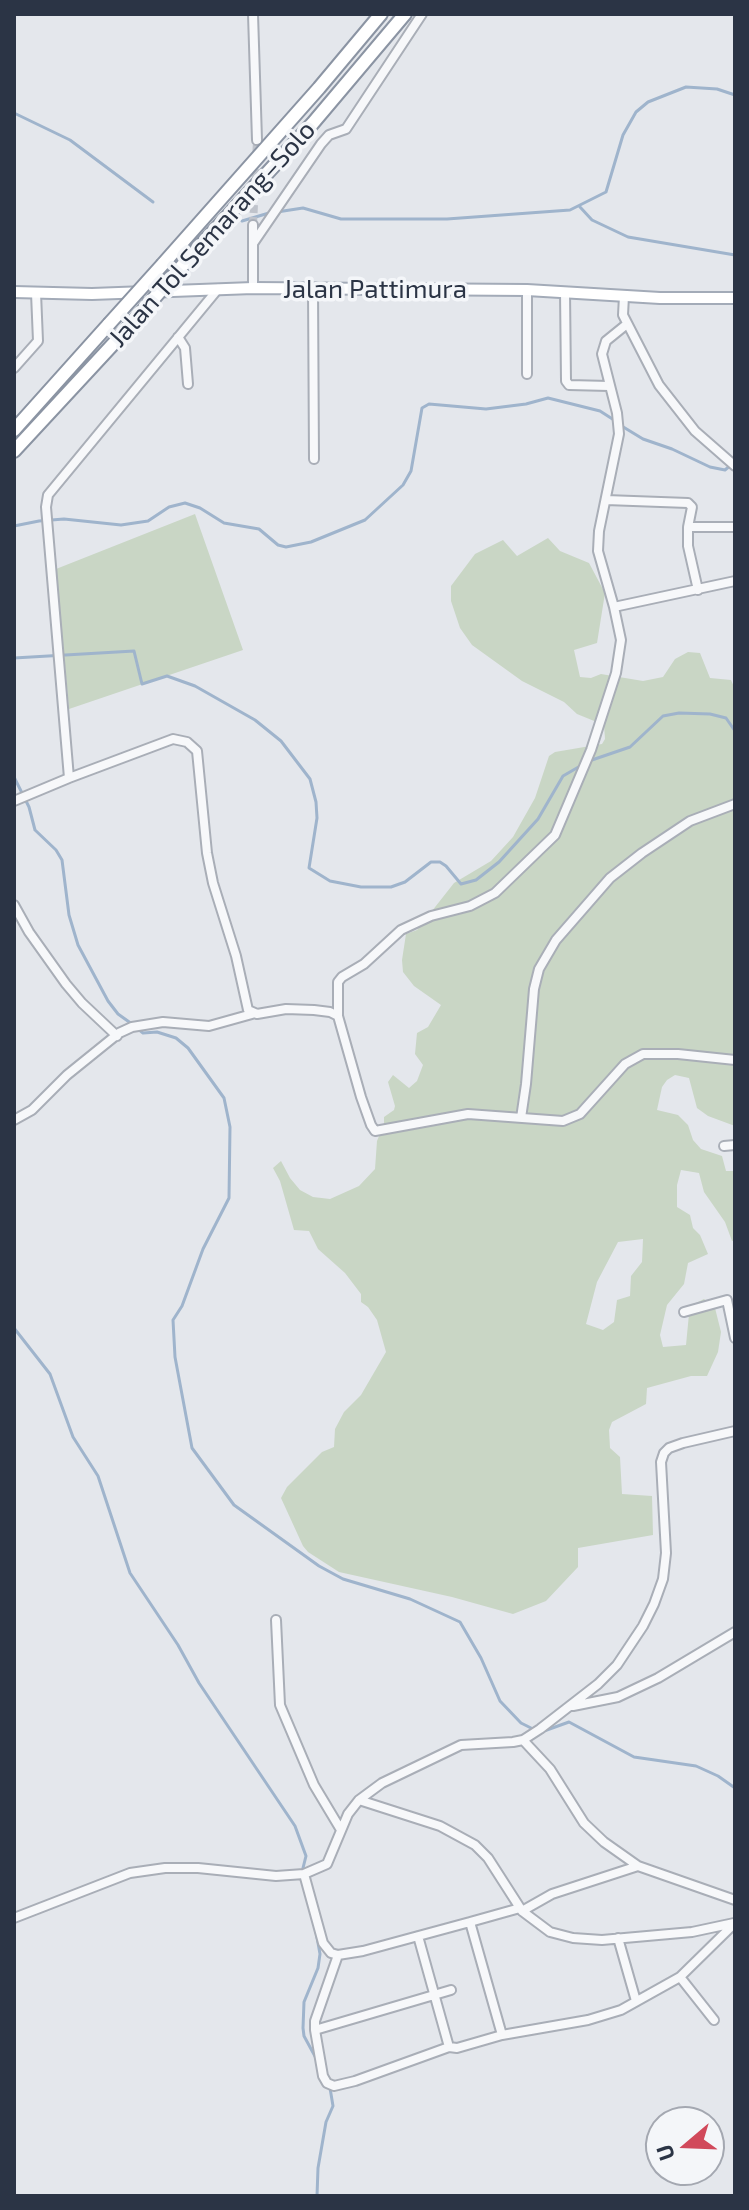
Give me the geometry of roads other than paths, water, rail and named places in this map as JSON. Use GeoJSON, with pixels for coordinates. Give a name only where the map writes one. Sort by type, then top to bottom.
{"type":"FeatureCollection","features":[{"type":"Feature","properties":{"kind":"highway","name":"Jalan Tol Semarang–Solo"},"geometry":{"type":"LineString","coordinates":[[14,430],[319,88],[381,14]]}},
{"type":"Feature","properties":{"kind":"highway","name":"Jalan Tol Semarang–Solo"},"geometry":{"type":"LineString","coordinates":[[14,451],[313,123],[405,14]]}},
{"type":"Feature","properties":{"kind":"main road","name":"Jalan Pattimura"},"geometry":{"type":"LineString","coordinates":[[14,292],[92,294],[253,288],[527,290],[735,298]]}},
{"type":"Feature","properties":{"kind":"street"},"geometry":{"type":"LineString","coordinates":[[253,14],[257,140]]}},
{"type":"Feature","properties":{"kind":"street"},"geometry":{"type":"LineString","coordinates":[[254,242],[321,144],[329,135],[346,129],[422,14]]}},
{"type":"Feature","properties":{"kind":"street"},"geometry":{"type":"LineString","coordinates":[[253,225],[253,288]]}},
{"type":"Feature","properties":{"kind":"street"},"geometry":{"type":"LineString","coordinates":[[14,285],[14,292]]}},
{"type":"Feature","properties":{"kind":"street"},"geometry":{"type":"LineString","coordinates":[[69,778],[46,507],[48,495],[218,289]]}},
{"type":"Feature","properties":{"kind":"street"},"geometry":{"type":"LineString","coordinates":[[313,289],[314,459]]}},
{"type":"Feature","properties":{"kind":"street"},"geometry":{"type":"LineString","coordinates":[[527,290],[527,374]]}},
{"type":"Feature","properties":{"kind":"street"},"geometry":{"type":"LineString","coordinates":[[565,292],[566,381],[569,385],[609,386]]}},
{"type":"Feature","properties":{"kind":"street"},"geometry":{"type":"LineString","coordinates":[[14,368],[38,341],[36,293]]}},
{"type":"Feature","properties":{"kind":"street"},"geometry":{"type":"LineString","coordinates":[[624,296],[622,309],[627,324],[669,400],[695,431],[735,466]]}},
{"type":"Feature","properties":{"kind":"street"},"geometry":{"type":"LineString","coordinates":[[627,324],[603,347],[603,361],[618,427],[598,551],[621,640],[616,673],[591,750],[555,835],[495,893],[470,906],[431,916],[401,930],[364,964],[342,977],[337,990],[338,1016],[373,1129],[379,1131],[468,1114],[548,1122],[571,1119],[580,1114],[625,1064],[643,1054],[735,1060]]}},
{"type":"Feature","properties":{"kind":"street"},"geometry":{"type":"LineString","coordinates":[[178,337],[185,348],[188,384]]}},
{"type":"Feature","properties":{"kind":"street"},"geometry":{"type":"LineString","coordinates":[[606,500],[688,503],[692,507],[688,546],[698,590]]}},
{"type":"Feature","properties":{"kind":"street"},"geometry":{"type":"LineString","coordinates":[[688,527],[735,527]]}},
{"type":"Feature","properties":{"kind":"street"},"geometry":{"type":"LineString","coordinates":[[614,607],[735,581]]}},
{"type":"Feature","properties":{"kind":"street"},"geometry":{"type":"LineString","coordinates":[[14,801],[173,739],[187,742],[197,751],[213,883],[233,942],[246,1008],[252,1014]]}},
{"type":"Feature","properties":{"kind":"street"},"geometry":{"type":"LineString","coordinates":[[521,1118],[534,989],[539,969],[556,940],[610,878],[642,853],[690,821],[735,804]]}},
{"type":"Feature","properties":{"kind":"street"},"geometry":{"type":"LineString","coordinates":[[14,905],[66,984],[117,1036]]}},
{"type":"Feature","properties":{"kind":"street"},"geometry":{"type":"LineString","coordinates":[[14,1120],[32,1110],[67,1075],[132,1027],[163,1022],[209,1026],[252,1014],[286,1009],[330,1012],[338,1016]]}},
{"type":"Feature","properties":{"kind":"street"},"geometry":{"type":"LineString","coordinates":[[724,1146],[735,1145]]}},
{"type":"Feature","properties":{"kind":"street"},"geometry":{"type":"LineString","coordinates":[[684,1312],[731,1298],[735,1338]]}},
{"type":"Feature","properties":{"kind":"street"},"geometry":{"type":"LineString","coordinates":[[14,1918],[130,1873],[165,1868],[198,1868],[276,1876],[303,1874],[327,1864],[333,1856],[341,1830],[359,1800],[382,1783],[461,1745],[523,1740],[617,1665],[654,1604],[663,1579],[666,1553],[661,1462],[664,1453],[683,1443],[735,1431]]}},
{"type":"Feature","properties":{"kind":"street"},"geometry":{"type":"LineString","coordinates":[[276,1620],[280,1705],[314,1785],[341,1830]]}},
{"type":"Feature","properties":{"kind":"street"},"geometry":{"type":"LineString","coordinates":[[568,1707],[618,1697],[658,1678],[735,1632]]}},
{"type":"Feature","properties":{"kind":"street"},"geometry":{"type":"LineString","coordinates":[[523,1740],[550,1769],[592,1832],[638,1866],[735,1900]]}},
{"type":"Feature","properties":{"kind":"street"},"geometry":{"type":"LineString","coordinates":[[359,1800],[457,1833],[488,1858],[521,1910],[542,1928],[563,1936],[602,1940],[692,1932],[735,1923]]}},
{"type":"Feature","properties":{"kind":"street"},"geometry":{"type":"LineString","coordinates":[[303,1874],[323,1943],[331,1953],[338,1955],[521,1910],[552,1894],[638,1866]]}},
{"type":"Feature","properties":{"kind":"street"},"geometry":{"type":"LineString","coordinates":[[470,1922],[502,2035]]}},
{"type":"Feature","properties":{"kind":"street"},"geometry":{"type":"LineString","coordinates":[[338,1955],[315,2021],[323,2076],[327,2083],[334,2086],[449,2047],[457,2048],[502,2035],[588,2020],[621,2010],[680,1977],[735,1923]]}},
{"type":"Feature","properties":{"kind":"street"},"geometry":{"type":"LineString","coordinates":[[418,1936],[449,2047]]}},
{"type":"Feature","properties":{"kind":"street"},"geometry":{"type":"LineString","coordinates":[[618,1938],[636,2001]]}},
{"type":"Feature","properties":{"kind":"street"},"geometry":{"type":"LineString","coordinates":[[680,1977],[714,2020]]}},
{"type":"Feature","properties":{"kind":"street"},"geometry":{"type":"LineString","coordinates":[[315,2030],[451,1990]]}},
{"type":"Feature","properties":{"kind":"waterway"},"geometry":{"type":"LineString","coordinates":[[277,212],[303,208],[341,219],[447,219],[570,210],[606,192],[623,135],[636,112],[648,102],[686,87],[717,89],[735,95]]}},
{"type":"Feature","properties":{"kind":"waterway"},"geometry":{"type":"LineString","coordinates":[[14,113],[70,140],[153,202]]}},
{"type":"Feature","properties":{"kind":"waterway"},"geometry":{"type":"LineString","coordinates":[[580,207],[592,220],[628,237],[735,255]]}},
{"type":"Feature","properties":{"kind":"waterway"},"geometry":{"type":"LineString","coordinates":[[242,221],[269,213]]}},
{"type":"Feature","properties":{"kind":"waterway"},"geometry":{"type":"LineString","coordinates":[[14,526],[64,519],[121,525],[148,521],[169,507],[185,503],[224,523],[259,529],[278,545],[286,547],[311,542],[365,520],[403,485],[411,471],[422,408],[429,404],[486,409],[548,398],[600,411],[614,420]]}},
{"type":"Feature","properties":{"kind":"waterway"},"geometry":{"type":"LineString","coordinates":[[620,425],[643,439],[710,467],[725,470],[732,464]]}},
{"type":"Feature","properties":{"kind":"waterway"},"geometry":{"type":"LineString","coordinates":[[14,658],[134,651],[142,684],[167,676],[195,686],[255,720],[281,741],[310,779],[317,818],[309,868],[330,881],[361,887],[391,887],[405,882],[431,862],[446,866],[461,884],[476,880],[499,862],[538,819],[563,776],[582,765]]}},
{"type":"Feature","properties":{"kind":"waterway"},"geometry":{"type":"LineString","coordinates":[[589,761],[630,747],[663,716],[710,714],[726,718],[735,731]]}},
{"type":"Feature","properties":{"kind":"waterway"},"geometry":{"type":"LineString","coordinates":[[14,777],[29,807],[35,830],[62,860],[69,915],[78,945],[108,1001],[118,1014],[132,1024]]}},
{"type":"Feature","properties":{"kind":"waterway"},"geometry":{"type":"LineString","coordinates":[[138,1029],[143,1033],[157,1032],[176,1038],[188,1048],[224,1098],[230,1127],[229,1198],[173,1320],[175,1357],[192,1448],[234,1505],[319,1566],[343,1579],[410,1599],[460,1622],[481,1658],[500,1701],[521,1723],[533,1729]]}},
{"type":"Feature","properties":{"kind":"waterway"},"geometry":{"type":"LineString","coordinates":[[14,1328],[50,1374],[73,1437],[98,1476],[130,1573],[295,1826],[306,1856],[302,1872]]}},
{"type":"Feature","properties":{"kind":"waterway"},"geometry":{"type":"LineString","coordinates":[[544,1731],[569,1722],[634,1757],[696,1766],[735,1788]]}},
{"type":"Feature","properties":{"kind":"waterway"},"geometry":{"type":"LineString","coordinates":[[315,1926],[320,1954],[318,1968],[304,2002],[303,2028],[317,2060]]}},
{"type":"Feature","properties":{"kind":"waterway"},"geometry":{"type":"LineString","coordinates":[[317,2196],[326,2122],[333,2106],[330,2088]]}},
{"type":"Feature","properties":{"kind":"tunnel"},"geometry":{"type":"LineString","coordinates":[[253,225],[257,140]]}}]}
